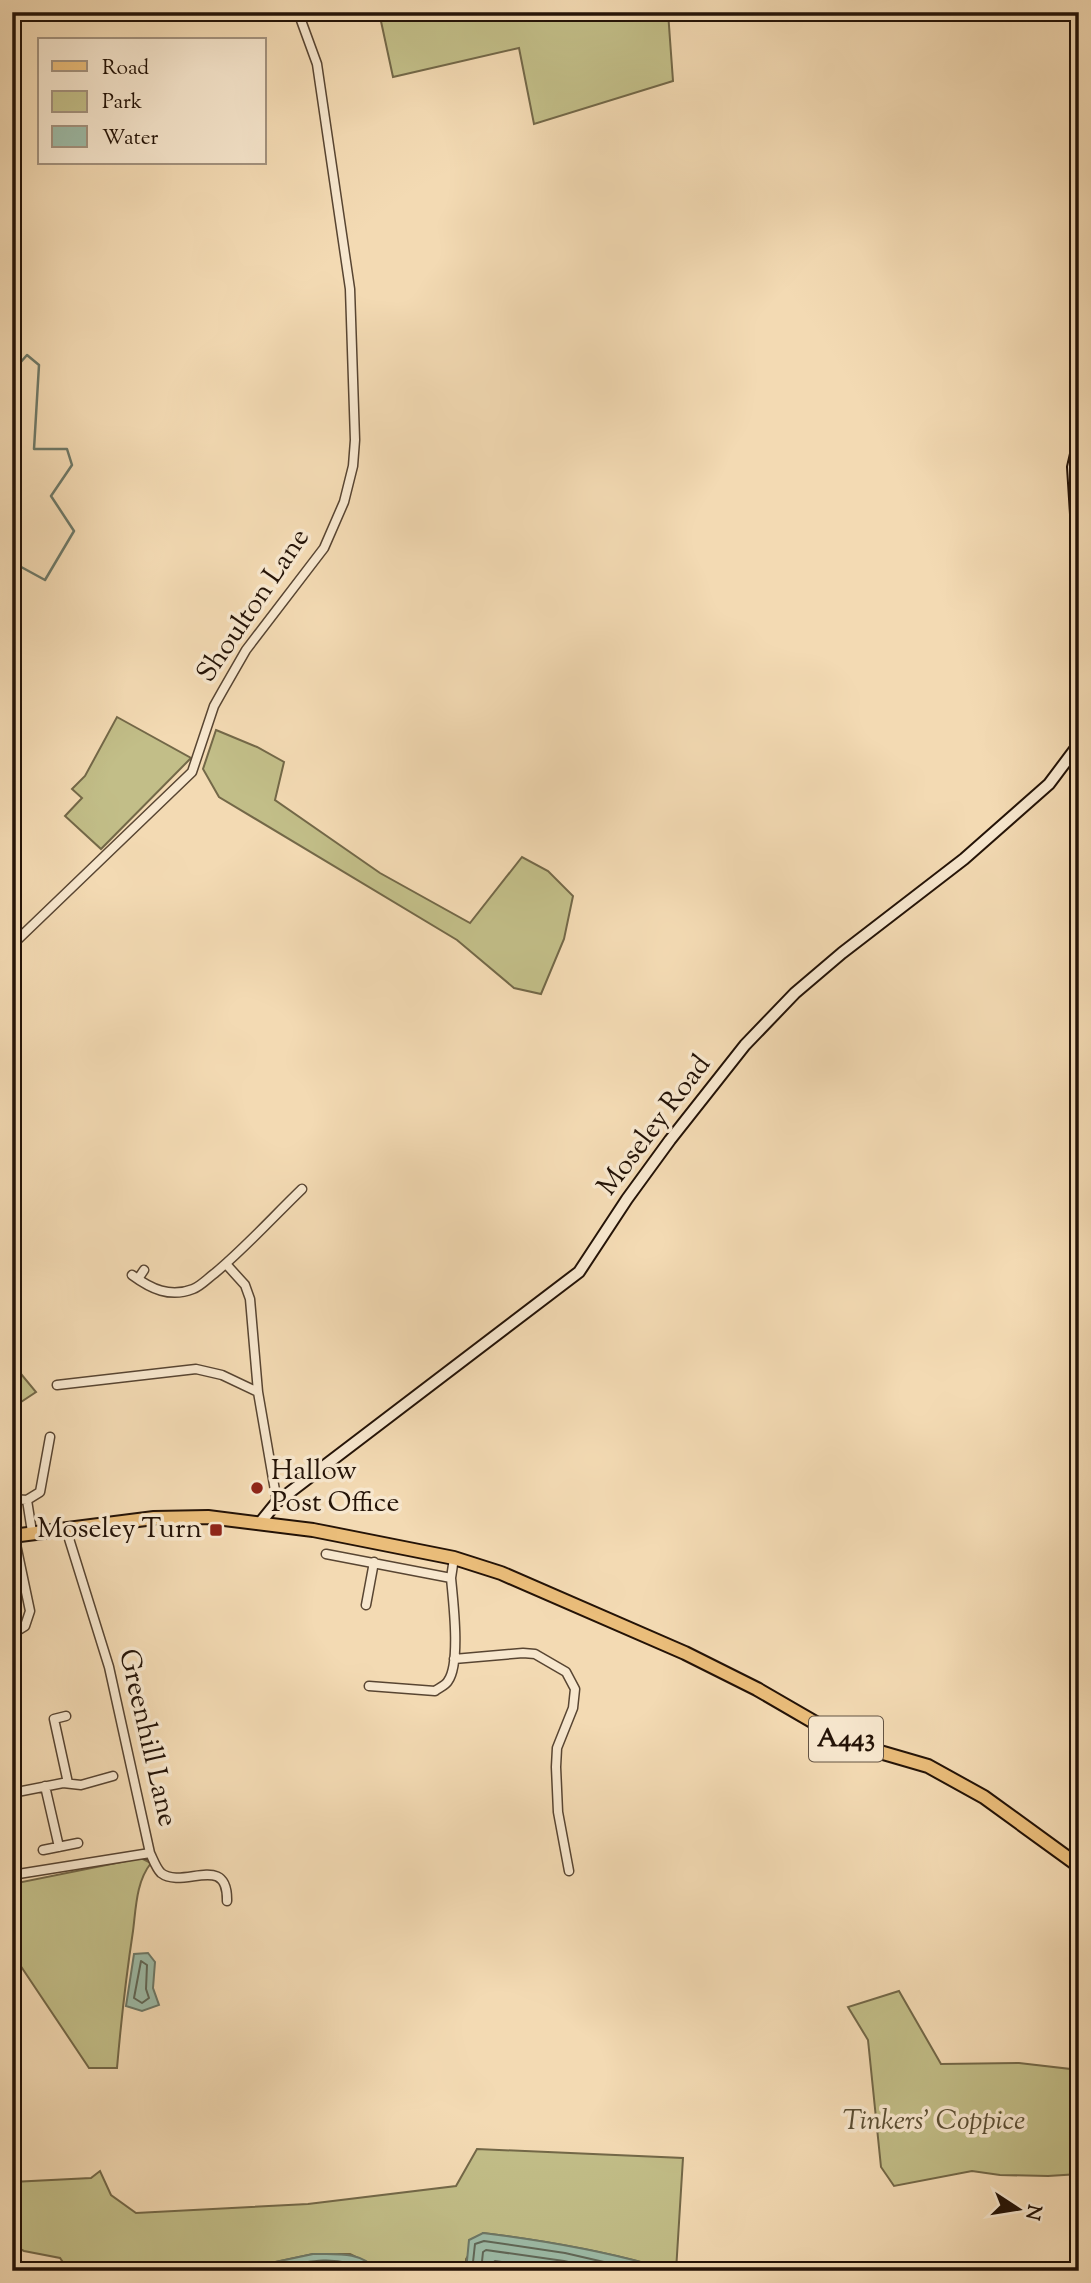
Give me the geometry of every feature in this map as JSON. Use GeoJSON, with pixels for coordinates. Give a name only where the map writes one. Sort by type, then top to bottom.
{"type":"FeatureCollection","features":[{"type":"Feature","properties":{"kind":"main road","name":"A443"},"geometry":{"type":"LineString","coordinates":[[13,1535],[154,1518],[208,1517],[313,1530],[454,1558],[500,1573],[685,1653],[757,1689],[838,1736],[873,1750],[928,1766],[984,1797],[1079,1866]]}},
{"type":"Feature","properties":{"kind":"street","name":"Shoulton Lane"},"geometry":{"type":"LineString","coordinates":[[12,945],[192,772],[214,706],[223,690],[246,650],[324,548],[344,502],[353,466],[355,440],[350,289],[317,64],[298,12]]}},
{"type":"Feature","properties":{"kind":"street"},"geometry":{"type":"LineString","coordinates":[[1079,441],[1073,467],[1079,561]]}},
{"type":"Feature","properties":{"kind":"street","name":"Moseley Road"},"geometry":{"type":"LineString","coordinates":[[260,1523],[277,1502],[579,1272],[670,1140],[745,1045],[786,1001],[842,953],[981,844],[1049,784],[1079,744]]}},
{"type":"Feature","properties":{"kind":"street"},"geometry":{"type":"LineString","coordinates":[[144,1270],[135,1277],[156,1290],[181,1292],[194,1289],[226,1264],[298,1190]]}},
{"type":"Feature","properties":{"kind":"street"},"geometry":{"type":"LineString","coordinates":[[226,1264],[244,1285],[250,1298],[258,1392],[277,1502]]}},
{"type":"Feature","properties":{"kind":"street"},"geometry":{"type":"LineString","coordinates":[[57,1385],[196,1369],[222,1375],[258,1392]]}},
{"type":"Feature","properties":{"kind":"street"},"geometry":{"type":"LineString","coordinates":[[12,1499],[27,1500],[40,1493],[50,1437]]}},
{"type":"Feature","properties":{"kind":"street"},"geometry":{"type":"LineString","coordinates":[[27,1500],[32,1532]]}},
{"type":"Feature","properties":{"kind":"street","name":"Greenhill Lane"},"geometry":{"type":"LineString","coordinates":[[66,1529],[109,1667],[150,1853],[159,1871],[165,1875],[220,1877],[225,1881],[228,1901]]}},
{"type":"Feature","properties":{"kind":"street"},"geometry":{"type":"LineString","coordinates":[[12,1634],[25,1626],[30,1611],[13,1535]]}},
{"type":"Feature","properties":{"kind":"street"},"geometry":{"type":"LineString","coordinates":[[326,1554],[451,1578]]}},
{"type":"Feature","properties":{"kind":"street"},"geometry":{"type":"LineString","coordinates":[[369,1686],[435,1691],[449,1680],[454,1659],[456,1618],[451,1578],[454,1558]]}},
{"type":"Feature","properties":{"kind":"street"},"geometry":{"type":"LineString","coordinates":[[366,1605],[374,1562]]}},
{"type":"Feature","properties":{"kind":"street"},"geometry":{"type":"LineString","coordinates":[[454,1659],[535,1654],[566,1672],[575,1689],[573,1708],[557,1748],[556,1767],[558,1812],[569,1871]]}},
{"type":"Feature","properties":{"kind":"street"},"geometry":{"type":"LineString","coordinates":[[66,1716],[54,1718],[68,1783]]}},
{"type":"Feature","properties":{"kind":"street"},"geometry":{"type":"LineString","coordinates":[[12,1793],[68,1783],[81,1785],[113,1776]]}},
{"type":"Feature","properties":{"kind":"street"},"geometry":{"type":"LineString","coordinates":[[45,1786],[60,1847]]}},
{"type":"Feature","properties":{"kind":"street"},"geometry":{"type":"LineString","coordinates":[[44,1850],[78,1843]]}},
{"type":"Feature","properties":{"kind":"street"},"geometry":{"type":"LineString","coordinates":[[12,1875],[150,1853]]}},
{"type":"Feature","properties":{"kind":"green space"},"geometry":{"type":"Polygon","coordinates":[[[379,12],[668,12],[673,81],[534,124],[519,48],[393,77],[379,12]]]}},
{"type":"Feature","properties":{"kind":"green space"},"geometry":{"type":"Polygon","coordinates":[[[117,717],[191,758],[101,849],[65,816],[82,798],[72,789],[85,776],[117,717]]]}},
{"type":"Feature","properties":{"kind":"green space"},"geometry":{"type":"Polygon","coordinates":[[[216,730],[284,762],[275,800],[380,873],[470,923],[522,857],[548,871],[573,896],[564,939],[541,994],[514,988],[457,940],[219,797],[203,769],[216,730]]]}},
{"type":"Feature","properties":{"kind":"green space"},"geometry":{"type":"Polygon","coordinates":[[[12,1363],[36,1392],[12,1408],[12,1363]]]}},
{"type":"Feature","properties":{"kind":"green space"},"geometry":{"type":"Polygon","coordinates":[[[141,1858],[151,1863],[142,1878],[137,1895],[117,2068],[89,2068],[12,1953],[12,1884],[141,1858]]]}},
{"type":"Feature","properties":{"kind":"green space","name":"Tinkers' Coppice"},"geometry":{"type":"Polygon","coordinates":[[[899,1991],[941,2064],[1019,2063],[1079,2070],[1079,2174],[1000,2175],[972,2171],[894,2186],[881,2167],[868,2040],[848,2007],[899,1991]]]}},
{"type":"Feature","properties":{"kind":"green space"},"geometry":{"type":"Polygon","coordinates":[[[477,2149],[683,2158],[676,2271],[651,2271],[648,2264],[607,2254],[483,2233],[466,2259],[466,2271],[377,2271],[373,2265],[350,2254],[313,2254],[233,2271],[69,2271],[60,2258],[24,2251],[12,2245],[12,2182],[91,2178],[100,2171],[111,2195],[136,2213],[308,2204],[456,2186],[477,2149]]]}},
{"type":"Feature","properties":{"kind":"water"},"geometry":{"type":"Polygon","coordinates":[[[148,1953],[155,1962],[153,1988],[159,2005],[142,2011],[126,2006],[134,1954],[148,1953]]]}},
{"type":"Feature","properties":{"kind":"water"},"geometry":{"type":"Polygon","coordinates":[[[483,2233],[607,2254],[648,2264],[651,2271],[466,2271],[469,2240],[483,2233]]]}},
{"type":"Feature","properties":{"kind":"water"},"geometry":{"type":"Polygon","coordinates":[[[313,2254],[356,2257],[377,2271],[233,2271],[313,2254]]]}},
{"type":"Feature","properties":{"kind":"waterway"},"geometry":{"type":"LineString","coordinates":[[12,372],[27,355],[39,365],[34,449],[67,449],[72,465],[51,496],[74,531],[45,580],[12,562]]}},
{"type":"Feature","properties":{"kind":"place","name":"Hallow Post Office"},"geometry":{"type":"Point","coordinates":[257,1488]}},
{"type":"Feature","properties":{"kind":"place","name":"Moseley Turn"},"geometry":{"type":"Point","coordinates":[216,1530]}}]}
